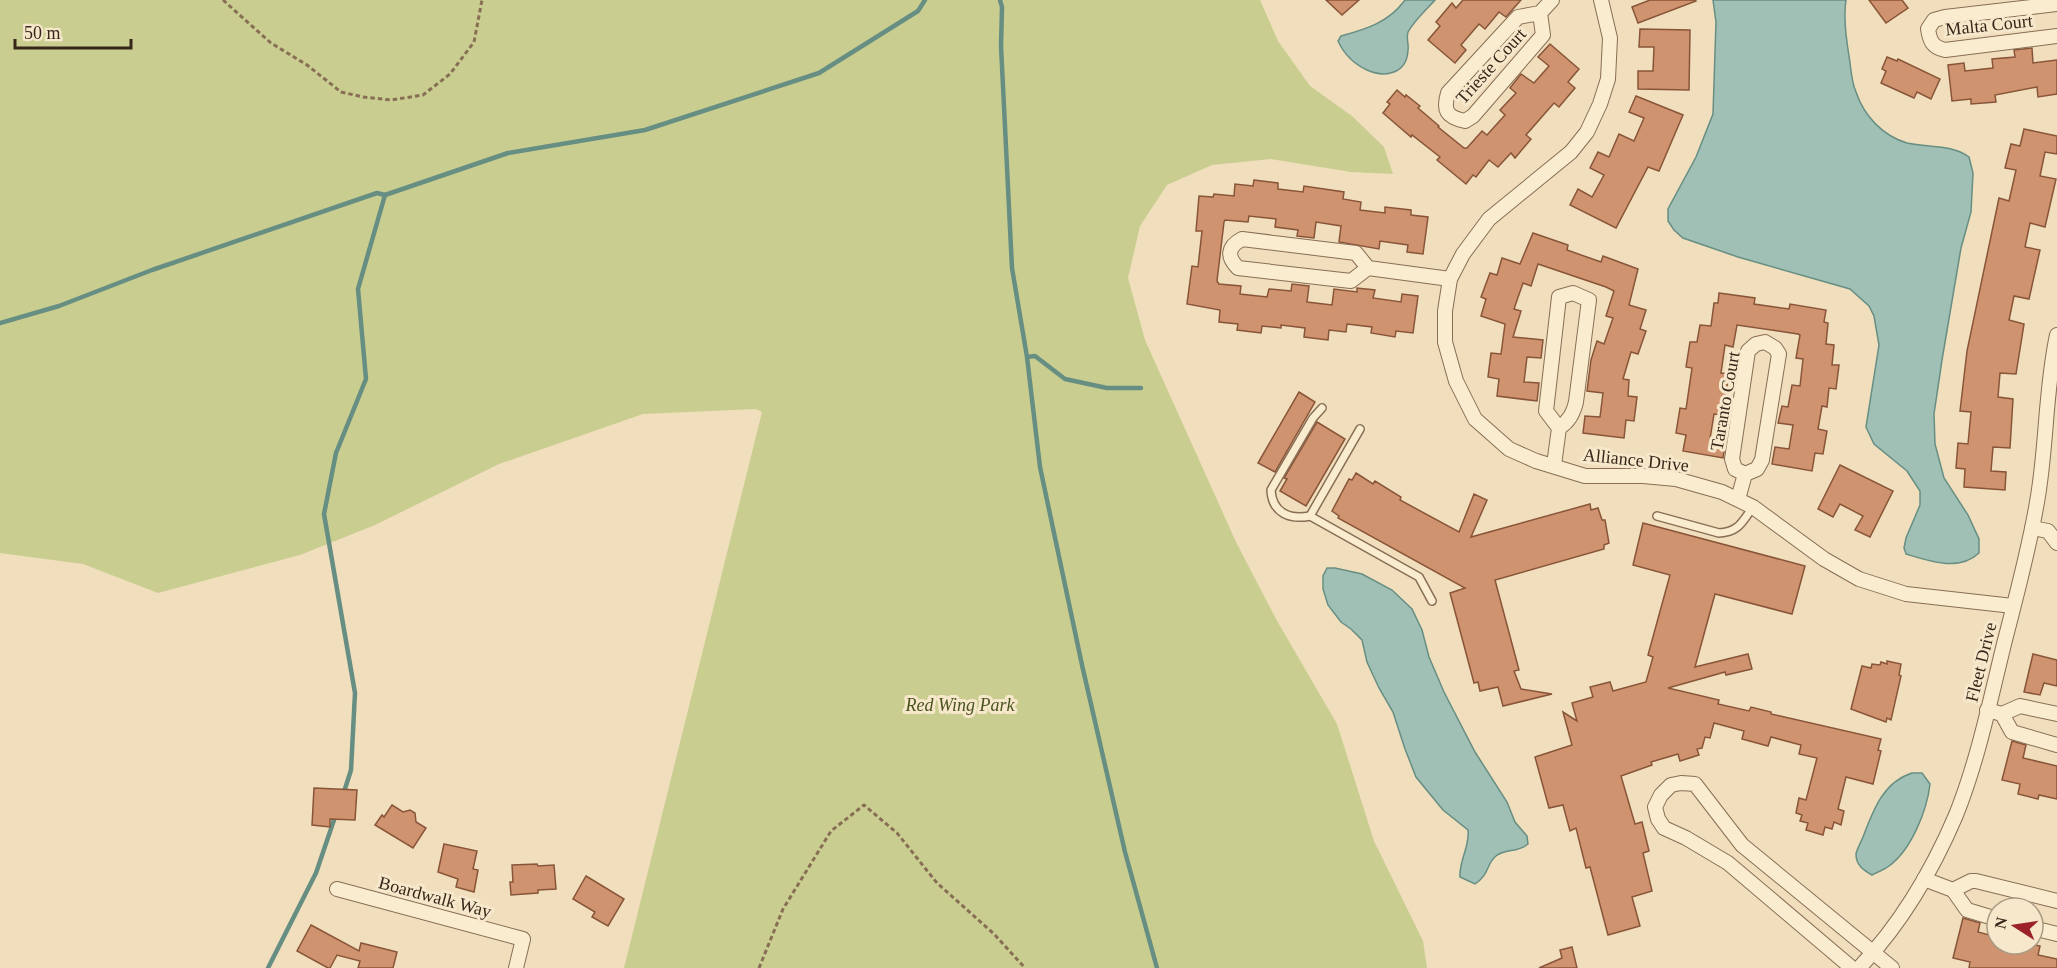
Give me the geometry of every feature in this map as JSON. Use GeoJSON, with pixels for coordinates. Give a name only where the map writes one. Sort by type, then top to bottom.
{"type":"FeatureCollection","features":[{"type":"Feature","properties":{"kind":"street","name":"Trieste Court"},"geometry":{"type":"LineString","coordinates":[[1540,13],[1543,35],[1473,116],[1465,121],[1449,114],[1445,105],[1449,93],[1518,16],[1540,13],[1552,0]]}},
{"type":"Feature","properties":{"kind":"street","name":"Alliance Drive"},"geometry":{"type":"LineString","coordinates":[[1601,0],[1610,38],[1608,79],[1587,132],[1571,152],[1489,219],[1463,254],[1450,279],[1445,310],[1445,342],[1456,381],[1475,418],[1509,449],[1536,462],[1554,465],[1585,476],[1643,476],[1676,479],[1738,499],[1753,507],[1824,559],[1859,579],[1906,594],[2013,606]]}},
{"type":"Feature","properties":{"kind":"street","name":"Malta Court"},"geometry":{"type":"LineString","coordinates":[[2057,4],[1945,17],[1934,20],[1928,29],[1930,42],[1945,50],[2057,36]]}},
{"type":"Feature","properties":{"kind":"street"},"geometry":{"type":"LineString","coordinates":[[1368,268],[1351,281],[1238,268],[1231,261],[1230,253],[1234,243],[1242,239],[1356,253],[1368,268],[1450,279]]}},
{"type":"Feature","properties":{"kind":"street"},"geometry":{"type":"LineString","coordinates":[[1554,465],[1559,428],[1546,411],[1559,297],[1573,293],[1589,300],[1574,413],[1559,428]]}},
{"type":"Feature","properties":{"kind":"street","name":"Taranto Court"},"geometry":{"type":"LineString","coordinates":[[1765,342],[1775,348],[1779,354],[1762,460],[1757,469],[1745,474],[1735,469],[1732,459],[1748,351],[1756,344],[1765,342]]}},
{"type":"Feature","properties":{"kind":"street","name":"Fleet Drive"},"geometry":{"type":"LineString","coordinates":[[1859,968],[1874,953],[1924,879],[1956,814],[1987,710],[2032,528],[2042,472],[2056,342]]}},
{"type":"Feature","properties":{"kind":"street","name":"Taranto Court"},"geometry":{"type":"LineString","coordinates":[[1738,499],[1745,474]]}},
{"type":"Feature","properties":{"kind":"street"},"geometry":{"type":"LineString","coordinates":[[2032,528],[2052,528],[2057,543]]}},
{"type":"Feature","properties":{"kind":"street"},"geometry":{"type":"LineString","coordinates":[[1987,710],[2002,714],[2020,706],[2057,714]]}},
{"type":"Feature","properties":{"kind":"street"},"geometry":{"type":"LineString","coordinates":[[2002,714],[2012,732],[2057,745]]}},
{"type":"Feature","properties":{"kind":"street"},"geometry":{"type":"LineString","coordinates":[[1852,968],[1728,863],[1664,828],[1658,819],[1655,807],[1661,795],[1671,785],[1695,784],[1742,845],[1892,968]]}},
{"type":"Feature","properties":{"kind":"street"},"geometry":{"type":"LineString","coordinates":[[1924,879],[1953,890],[1967,910],[1985,915]]}},
{"type":"Feature","properties":{"kind":"street"},"geometry":{"type":"LineString","coordinates":[[1953,890],[1971,881],[1976,881],[2057,900]]}},
{"type":"Feature","properties":{"kind":"street","name":"Boardwalk Way"},"geometry":{"type":"LineString","coordinates":[[337,889],[523,939],[516,968]]}},
{"type":"Feature","properties":{"kind":"lane"},"geometry":{"type":"LineString","coordinates":[[1322,408],[1313,418],[1271,490],[1276,508],[1285,515],[1299,518],[1310,516],[1419,577],[1432,601]]}},
{"type":"Feature","properties":{"kind":"lane"},"geometry":{"type":"LineString","coordinates":[[1310,516],[1360,429]]}},
{"type":"Feature","properties":{"kind":"lane"},"geometry":{"type":"LineString","coordinates":[[1657,516],[1719,533],[1736,530],[1753,507]]}},
{"type":"Feature","properties":{"kind":"path"},"geometry":{"type":"LineString","coordinates":[[223,0],[271,43],[307,66],[341,92],[391,100],[423,94],[450,74],[474,42],[482,0]]}},
{"type":"Feature","properties":{"kind":"path"},"geometry":{"type":"LineString","coordinates":[[759,968],[783,909],[831,831],[864,805],[897,833],[937,883],[994,934],[1025,968]]}},
{"type":"Feature","properties":{"kind":"green space","name":"Red Wing Park"},"geometry":{"type":"Polygon","coordinates":[[[0,0],[1260,0],[1278,41],[1310,86],[1352,116],[1384,147],[1393,174],[1351,172],[1271,159],[1212,165],[1167,185],[1140,226],[1128,278],[1145,340],[1236,542],[1276,619],[1337,724],[1374,841],[1423,941],[1427,968],[624,968],[762,412],[756,409],[643,414],[499,464],[375,525],[300,555],[158,593],[83,564],[0,553],[0,0]]]}},
{"type":"Feature","properties":{"kind":"water"},"geometry":{"type":"Polygon","coordinates":[[[1405,0],[1435,0],[1408,32],[1407,58],[1404,64],[1388,74],[1362,68],[1343,50],[1338,41],[1341,36],[1377,24],[1399,8],[1405,0]]]}},
{"type":"Feature","properties":{"kind":"water"},"geometry":{"type":"Polygon","coordinates":[[[1713,0],[1846,0],[1845,28],[1852,79],[1854,88],[1869,117],[1882,130],[1898,140],[1915,145],[1947,148],[1969,157],[1973,173],[1971,212],[1961,248],[1934,414],[1935,444],[1944,478],[1968,515],[1979,539],[1979,553],[1971,559],[1953,564],[1906,554],[1904,548],[1906,538],[1920,505],[1920,491],[1907,471],[1874,444],[1866,427],[1879,345],[1874,316],[1869,306],[1850,289],[1738,257],[1683,238],[1668,221],[1668,209],[1696,157],[1713,114],[1716,22],[1713,0]]]}},
{"type":"Feature","properties":{"kind":"water"},"geometry":{"type":"Polygon","coordinates":[[[1327,568],[1362,574],[1392,590],[1412,609],[1444,692],[1475,752],[1507,802],[1515,822],[1527,836],[1528,844],[1520,849],[1503,852],[1496,856],[1483,877],[1475,884],[1460,877],[1468,830],[1443,810],[1416,777],[1393,712],[1367,662],[1362,640],[1341,622],[1328,605],[1323,589],[1323,576],[1327,568]]]}},
{"type":"Feature","properties":{"kind":"water"},"geometry":{"type":"Polygon","coordinates":[[[1912,773],[1922,773],[1930,784],[1922,818],[1911,840],[1897,859],[1872,875],[1859,864],[1856,858],[1857,850],[1886,790],[1902,777],[1912,773]]]}},
{"type":"Feature","properties":{"kind":"building"},"geometry":{"type":"Polygon","coordinates":[[[1326,0],[1359,0],[1342,15],[1326,0]]]}},
{"type":"Feature","properties":{"kind":"building"},"geometry":{"type":"Polygon","coordinates":[[[1463,0],[1521,0],[1506,17],[1499,12],[1485,29],[1479,24],[1461,45],[1466,50],[1455,63],[1428,40],[1440,26],[1436,22],[1452,3],[1456,8],[1463,0]]]}},
{"type":"Feature","properties":{"kind":"building"},"geometry":{"type":"Polygon","coordinates":[[[1650,0],[1696,1],[1638,23],[1632,7],[1650,0]]]}},
{"type":"Feature","properties":{"kind":"building"},"geometry":{"type":"Polygon","coordinates":[[[1869,0],[1902,0],[1908,8],[1886,23],[1869,0]]]}},
{"type":"Feature","properties":{"kind":"building"},"geometry":{"type":"Polygon","coordinates":[[[1640,29],[1690,30],[1689,90],[1638,89],[1638,71],[1653,71],[1654,47],[1639,47],[1640,29]]]}},
{"type":"Feature","properties":{"kind":"building"},"geometry":{"type":"Polygon","coordinates":[[[1550,44],[1579,69],[1568,82],[1575,88],[1559,107],[1554,103],[1526,135],[1531,139],[1515,158],[1511,153],[1498,167],[1489,160],[1476,177],[1473,175],[1466,184],[1437,160],[1440,157],[1412,135],[1411,137],[1383,113],[1390,104],[1387,102],[1397,90],[1420,106],[1418,108],[1438,127],[1467,148],[1482,131],[1487,135],[1505,115],[1500,110],[1516,93],[1510,88],[1521,74],[1534,83],[1549,66],[1538,57],[1550,44]]]}},
{"type":"Feature","properties":{"kind":"building"},"geometry":{"type":"Polygon","coordinates":[[[2032,48],[2033,63],[2057,60],[2057,94],[2038,97],[2037,87],[1995,95],[1996,102],[1971,104],[1971,99],[1952,101],[1948,65],[1964,63],[1965,71],[1993,68],[1992,59],[2015,57],[2014,50],[2032,48]]]}},
{"type":"Feature","properties":{"kind":"building"},"geometry":{"type":"Polygon","coordinates":[[[1887,57],[1897,61],[1898,59],[1940,79],[1931,99],[1917,92],[1914,98],[1881,83],[1886,71],[1882,69],[1887,57]]]}},
{"type":"Feature","properties":{"kind":"building"},"geometry":{"type":"Polygon","coordinates":[[[1636,96],[1683,115],[1659,171],[1648,167],[1616,228],[1570,205],[1578,189],[1592,197],[1604,175],[1590,168],[1598,152],[1609,157],[1619,134],[1634,141],[1644,118],[1629,112],[1636,96]]]}},
{"type":"Feature","properties":{"kind":"building"},"geometry":{"type":"Polygon","coordinates":[[[2024,129],[2057,136],[2057,154],[2045,152],[2040,176],[2056,179],[2045,227],[2030,223],[2025,247],[2040,250],[2029,299],[2014,296],[2009,320],[2024,324],[2016,374],[2000,373],[1998,397],[2013,399],[2010,448],[1993,447],[1991,471],[2006,472],[2005,490],[1964,487],[1965,469],[1956,468],[1958,443],[1968,444],[1971,412],[1960,411],[1967,351],[1999,198],[2009,201],[2016,170],[2005,168],[2011,144],[2020,146],[2024,129]]]}},
{"type":"Feature","properties":{"kind":"building"},"geometry":{"type":"Polygon","coordinates":[[[1254,180],[1278,183],[1278,189],[1303,192],[1304,186],[1344,192],[1343,199],[1361,202],[1360,210],[1385,213],[1385,207],[1411,210],[1411,215],[1428,217],[1423,254],[1407,252],[1408,245],[1380,241],[1379,249],[1339,242],[1341,226],[1316,222],[1314,238],[1297,236],[1298,230],[1275,227],[1276,219],[1249,216],[1248,222],[1225,220],[1224,222],[1217,281],[1219,284],[1241,286],[1240,294],[1267,297],[1269,289],[1291,291],[1292,284],[1309,286],[1307,302],[1332,305],[1334,289],[1357,292],[1357,288],[1375,290],[1373,298],[1401,302],[1402,294],[1418,296],[1413,333],[1396,331],[1395,337],[1371,333],[1372,327],[1347,324],[1346,332],[1329,330],[1328,340],[1304,337],[1305,328],[1281,325],[1281,328],[1262,326],[1261,333],[1237,330],[1238,324],[1219,322],[1220,310],[1187,304],[1192,266],[1198,267],[1202,231],[1196,231],[1199,196],[1213,197],[1214,194],[1234,196],[1235,184],[1253,186],[1254,180]]]}},
{"type":"Feature","properties":{"kind":"building"},"geometry":{"type":"Polygon","coordinates":[[[1533,233],[1568,245],[1567,250],[1601,262],[1603,256],[1638,269],[1629,305],[1646,310],[1640,329],[1646,331],[1638,354],[1631,352],[1623,379],[1629,380],[1628,396],[1637,397],[1634,421],[1626,420],[1624,438],[1583,433],[1585,416],[1600,417],[1603,393],[1587,391],[1591,360],[1597,341],[1604,344],[1613,318],[1606,316],[1614,291],[1606,287],[1538,264],[1531,286],[1523,283],[1514,309],[1521,311],[1513,337],[1543,340],[1541,358],[1527,357],[1524,382],[1539,383],[1537,401],[1497,396],[1499,379],[1488,377],[1491,353],[1501,354],[1505,324],[1481,316],[1486,299],[1481,297],[1490,273],[1497,275],[1502,258],[1520,264],[1533,233]]]}},
{"type":"Feature","properties":{"kind":"building"},"geometry":{"type":"Polygon","coordinates":[[[1719,293],[1755,298],[1754,304],[1789,309],[1790,304],[1826,310],[1824,322],[1828,323],[1826,344],[1834,345],[1832,365],[1839,365],[1836,389],[1829,388],[1827,407],[1822,406],[1818,429],[1827,431],[1823,454],[1815,453],[1812,471],[1772,464],[1775,447],[1789,449],[1793,425],[1778,423],[1782,406],[1788,407],[1792,385],[1800,386],[1803,359],[1796,358],[1800,335],[1798,334],[1737,325],[1733,347],[1725,345],[1721,373],[1729,374],[1725,398],[1732,399],[1729,416],[1714,414],[1710,439],[1726,441],[1723,458],[1683,451],[1686,435],[1676,433],[1680,408],[1686,409],[1692,368],[1686,367],[1690,342],[1697,342],[1700,325],[1711,326],[1714,303],[1718,303],[1719,293]]]}},
{"type":"Feature","properties":{"kind":"building"},"geometry":{"type":"Polygon","coordinates":[[[1299,392],[1315,402],[1275,472],[1258,463],[1299,392]]]}},
{"type":"Feature","properties":{"kind":"building"},"geometry":{"type":"Polygon","coordinates":[[[1317,422],[1345,439],[1306,506],[1280,491],[1287,479],[1284,478],[1317,422]]]}},
{"type":"Feature","properties":{"kind":"building"},"geometry":{"type":"Polygon","coordinates":[[[1840,465],[1893,491],[1870,537],[1855,530],[1863,516],[1840,504],[1833,517],[1818,509],[1840,465]]]}},
{"type":"Feature","properties":{"kind":"building"},"geometry":{"type":"Polygon","coordinates":[[[1356,473],[1373,484],[1375,481],[1401,497],[1400,500],[1459,532],[1474,494],[1487,500],[1471,537],[1590,504],[1591,510],[1598,508],[1602,520],[1605,520],[1609,543],[1604,545],[1604,549],[1495,580],[1519,670],[1514,671],[1521,689],[1552,694],[1503,706],[1498,687],[1480,691],[1478,682],[1474,683],[1450,593],[1465,588],[1338,518],[1339,516],[1332,511],[1349,479],[1352,480],[1356,473]]]}},
{"type":"Feature","properties":{"kind":"building"},"geometry":{"type":"Polygon","coordinates":[[[1643,523],[1805,566],[1792,614],[1715,594],[1695,667],[1748,654],[1752,669],[1726,675],[1725,672],[1668,688],[1719,700],[1718,704],[1749,711],[1751,707],[1771,712],[1771,714],[1881,739],[1878,750],[1881,751],[1873,784],[1846,777],[1838,809],[1844,811],[1841,825],[1834,822],[1832,829],[1825,827],[1823,835],[1806,830],[1808,823],[1800,821],[1802,815],[1796,813],[1799,798],[1806,800],[1817,758],[1799,754],[1801,745],[1771,737],[1768,746],[1742,739],[1744,731],[1714,723],[1710,738],[1705,737],[1702,748],[1697,749],[1699,755],[1680,761],[1678,754],[1651,762],[1652,765],[1621,776],[1635,824],[1642,822],[1649,851],[1643,853],[1652,891],[1632,897],[1640,926],[1608,935],[1590,867],[1586,868],[1576,828],[1570,831],[1563,805],[1549,808],[1535,757],[1572,745],[1563,712],[1577,721],[1572,703],[1593,697],[1590,687],[1610,682],[1613,691],[1646,682],[1653,657],[1648,655],[1670,575],[1633,565],[1643,523]]]}},
{"type":"Feature","properties":{"kind":"building"},"geometry":{"type":"Polygon","coordinates":[[[2033,654],[2057,660],[2057,686],[2044,683],[2040,695],[2024,692],[2033,654]]]}},
{"type":"Feature","properties":{"kind":"building"},"geometry":{"type":"Polygon","coordinates":[[[1887,661],[1901,664],[1899,675],[1901,676],[1891,720],[1887,718],[1886,722],[1851,709],[1862,666],[1871,668],[1872,664],[1880,665],[1881,662],[1887,664],[1887,661]]]}},
{"type":"Feature","properties":{"kind":"building"},"geometry":{"type":"Polygon","coordinates":[[[2012,741],[2026,745],[2023,758],[2057,766],[2057,799],[2039,795],[2038,799],[2018,794],[2020,784],[2002,780],[2012,741]]]}},
{"type":"Feature","properties":{"kind":"building"},"geometry":{"type":"Polygon","coordinates":[[[314,788],[357,790],[355,820],[330,819],[330,827],[312,825],[314,788]]]}},
{"type":"Feature","properties":{"kind":"building"},"geometry":{"type":"Polygon","coordinates":[[[392,805],[403,812],[410,810],[415,813],[416,822],[426,828],[413,848],[375,825],[392,805]]]}},
{"type":"Feature","properties":{"kind":"building"},"geometry":{"type":"Polygon","coordinates":[[[444,844],[477,851],[473,869],[478,870],[474,892],[456,887],[458,879],[438,872],[444,844]]]}},
{"type":"Feature","properties":{"kind":"building"},"geometry":{"type":"Polygon","coordinates":[[[537,864],[538,866],[554,865],[556,889],[511,895],[512,865],[537,864]]]}},
{"type":"Feature","properties":{"kind":"building"},"geometry":{"type":"Polygon","coordinates":[[[586,876],[624,899],[608,926],[592,917],[595,912],[573,899],[586,876]]]}},
{"type":"Feature","properties":{"kind":"building"},"geometry":{"type":"Polygon","coordinates":[[[1963,918],[1980,923],[1978,932],[1985,934],[1985,956],[2043,956],[2057,959],[2057,968],[1969,968],[1970,962],[1953,958],[1963,918]]]}},
{"type":"Feature","properties":{"kind":"building"},"geometry":{"type":"Polygon","coordinates":[[[311,925],[359,951],[361,943],[397,952],[393,968],[358,968],[360,961],[337,955],[328,968],[297,951],[311,925]]]}},
{"type":"Feature","properties":{"kind":"building"},"geometry":{"type":"Polygon","coordinates":[[[1572,947],[1577,968],[1539,968],[1562,958],[1560,950],[1572,947]]]}},
{"type":"Feature","properties":{"kind":"waterway"},"geometry":{"type":"LineString","coordinates":[[0,323],[59,306],[152,270],[377,193],[385,195],[508,153],[645,130],[819,73],[918,11],[925,0]]}},
{"type":"Feature","properties":{"kind":"waterway"},"geometry":{"type":"LineString","coordinates":[[1000,0],[1012,268],[1027,357],[1040,467],[1125,852],[1157,968]]}},
{"type":"Feature","properties":{"kind":"waterway"},"geometry":{"type":"LineString","coordinates":[[343,795],[351,770],[355,693],[324,514],[336,453],[366,379],[358,289],[385,195]]}},
{"type":"Feature","properties":{"kind":"waterway"},"geometry":{"type":"LineString","coordinates":[[1027,357],[1035,356],[1065,379],[1107,388],[1141,388]]}},
{"type":"Feature","properties":{"kind":"waterway"},"geometry":{"type":"LineString","coordinates":[[268,968],[316,873],[336,814]]}}]}
